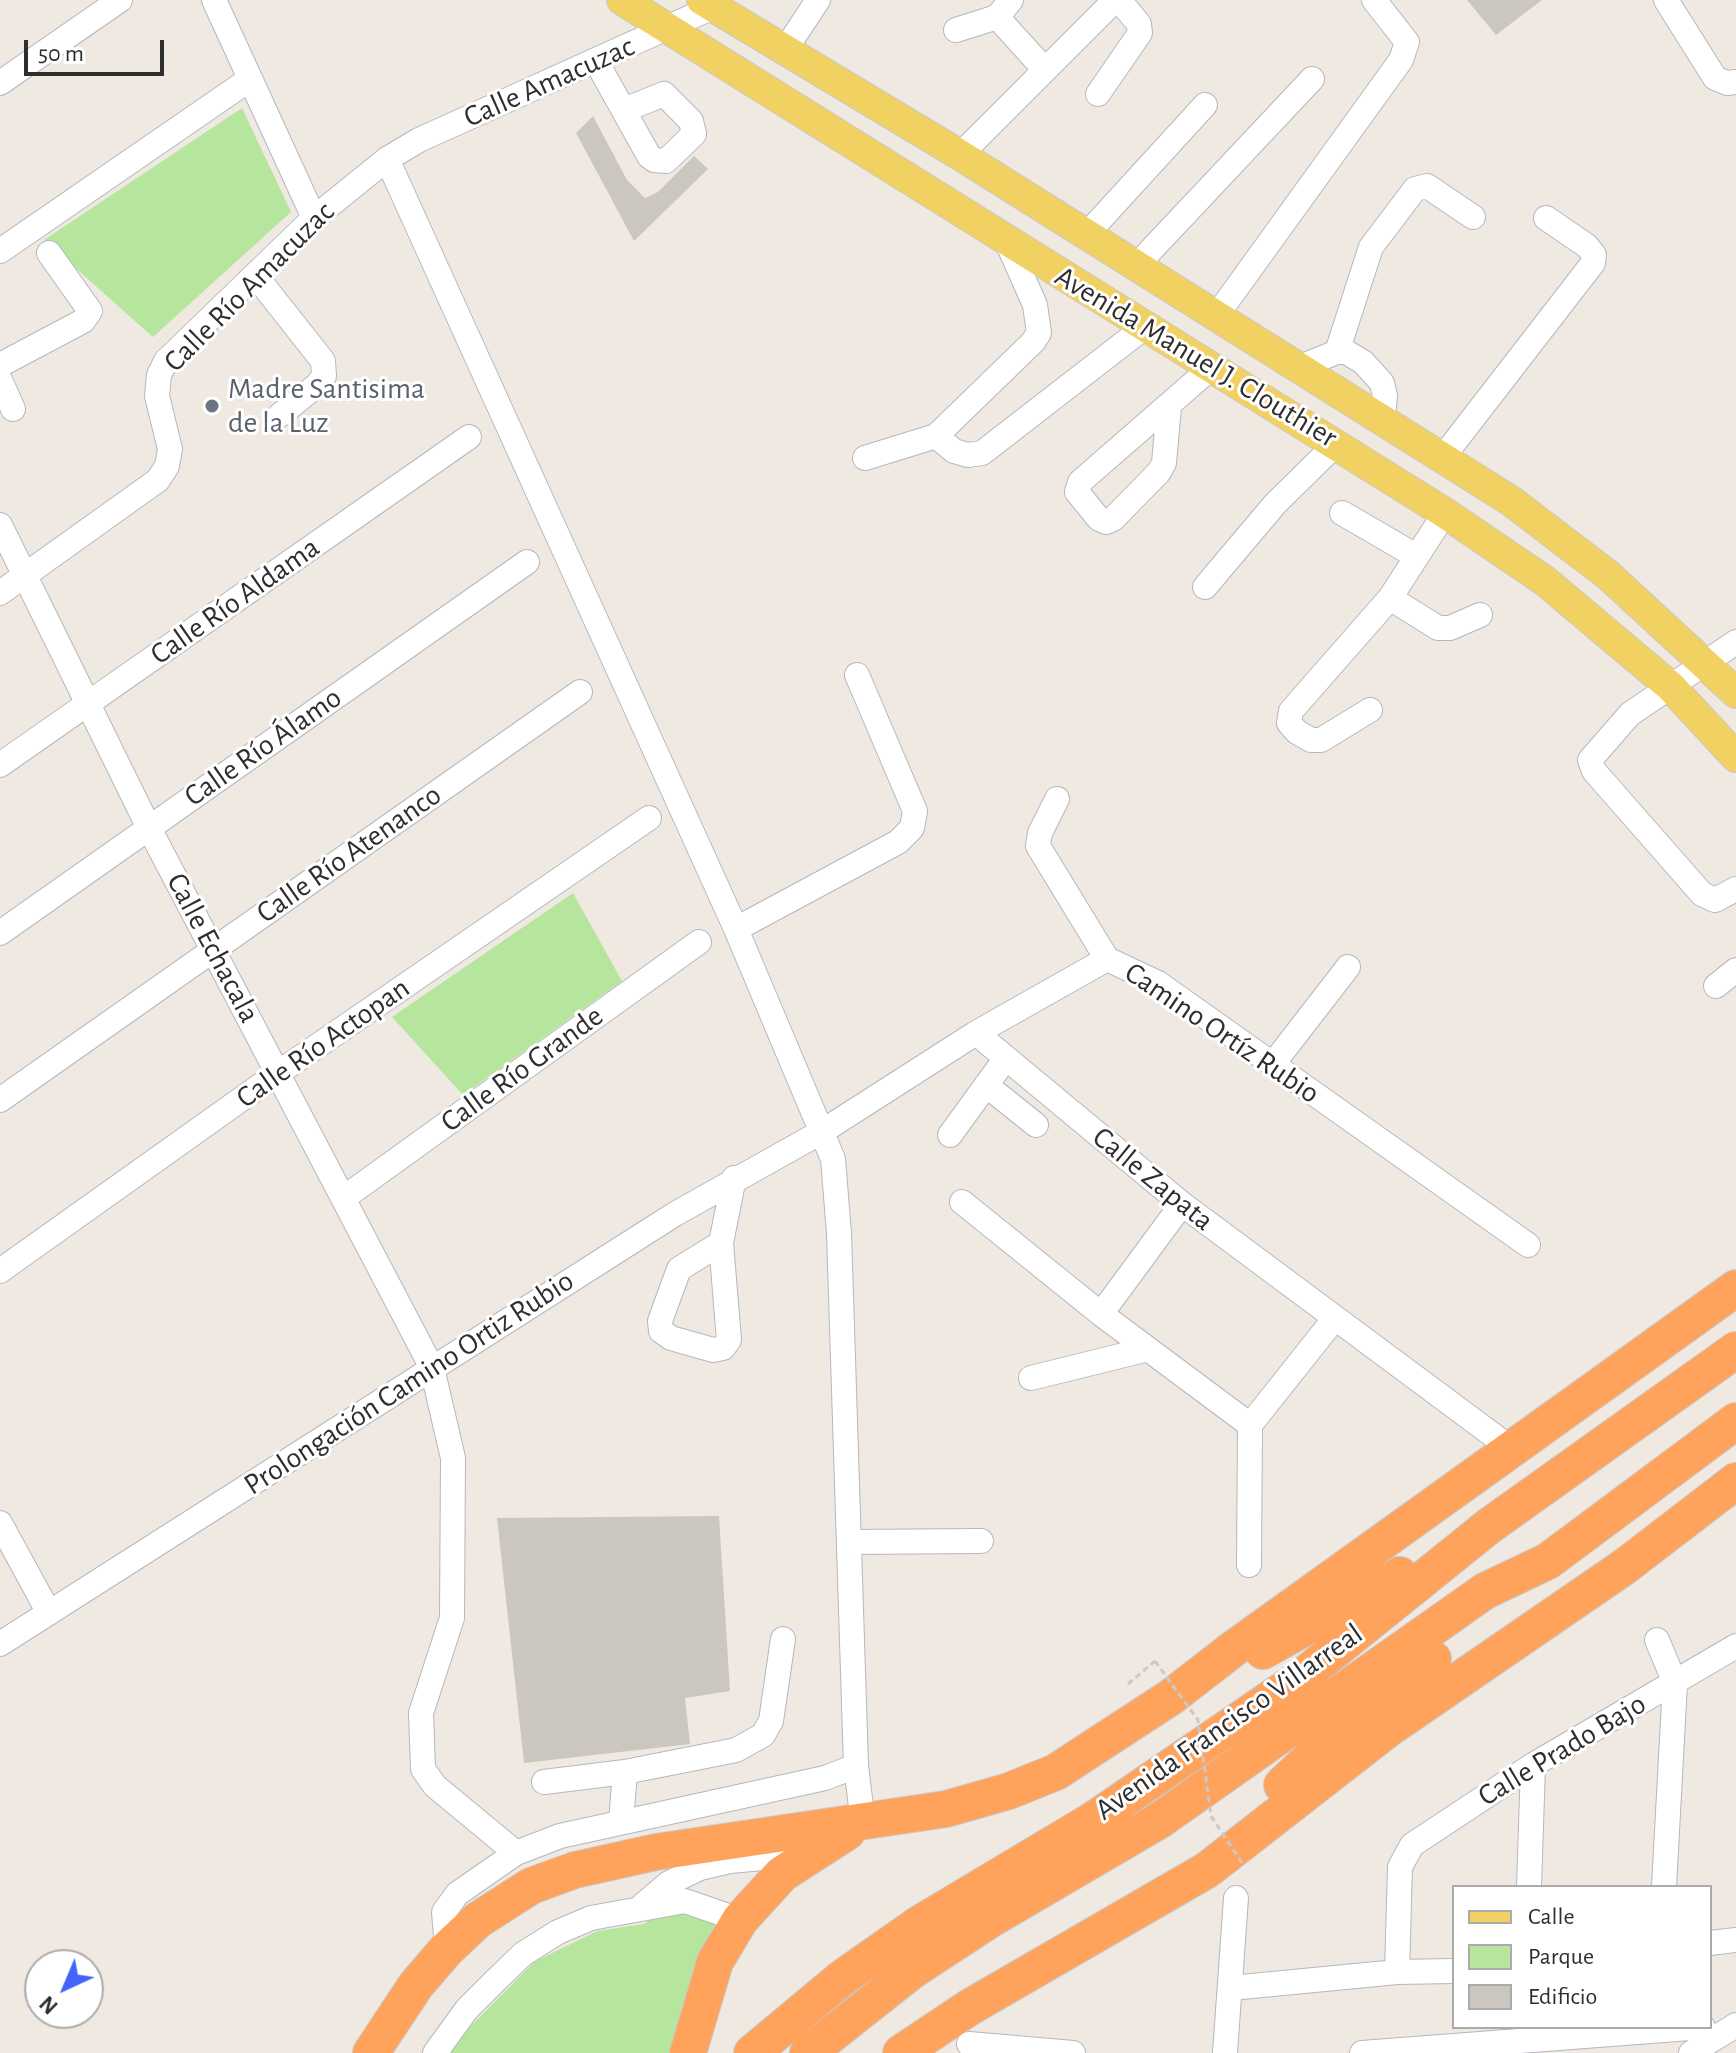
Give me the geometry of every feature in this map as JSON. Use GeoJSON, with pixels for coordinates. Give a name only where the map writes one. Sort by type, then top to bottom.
{"type":"FeatureCollection","features":[{"type":"Feature","properties":{"kind":"highway"},"geometry":{"type":"LineString","coordinates":[[371,2053],[416,1985],[447,1949],[478,1920],[531,1886],[575,1870],[656,1852],[946,1809],[1009,1791],[1068,1765],[1171,1697],[1233,1649],[1723,1298]]}},
{"type":"Feature","properties":{"kind":"highway","name":"Avenida Francisco Villarreal"},"geometry":{"type":"LineString","coordinates":[[752,2053],[842,1978],[919,1924],[1093,1820],[1298,1680],[1489,1526],[1736,1350]]}},
{"type":"Feature","properties":{"kind":"highway","name":"Avenida Francisco Villarreal"},"geometry":{"type":"LineString","coordinates":[[808,2053],[913,1970],[991,1919],[1160,1820],[1485,1591],[1548,1561],[1736,1421]]}},
{"type":"Feature","properties":{"kind":"highway"},"geometry":{"type":"LineString","coordinates":[[901,2053],[970,2007],[1207,1870],[1388,1729],[1624,1567],[1736,1481]]}},
{"type":"Feature","properties":{"kind":"highway"},"geometry":{"type":"LineString","coordinates":[[1171,1697],[1255,1655],[1489,1526]]}},
{"type":"Feature","properties":{"kind":"highway"},"geometry":{"type":"LineString","coordinates":[[1151,1905],[1346,1725],[1506,1605],[1548,1561]]}},
{"type":"Feature","properties":{"kind":"highway"},"geometry":{"type":"LineString","coordinates":[[688,2053],[715,1962],[740,1920],[782,1874],[810,1853],[863,1823]]}},
{"type":"Feature","properties":{"kind":"main road","name":"Avenida Manuel J. Clouthier"},"geometry":{"type":"LineString","coordinates":[[622,0],[1445,513],[1545,581],[1671,687],[1736,757]]}},
{"type":"Feature","properties":{"kind":"main road","name":"Avenida Manuel J. Clouthier"},"geometry":{"type":"LineString","coordinates":[[708,3],[960,155],[1511,501],[1608,575],[1708,663],[1736,693]]}},
{"type":"Feature","properties":{"kind":"street"},"geometry":{"type":"LineString","coordinates":[[0,83],[120,0]]}},
{"type":"Feature","properties":{"kind":"street"},"geometry":{"type":"LineString","coordinates":[[214,0],[314,218]]}},
{"type":"Feature","properties":{"kind":"street"},"geometry":{"type":"LineString","coordinates":[[785,50],[818,0]]}},
{"type":"Feature","properties":{"kind":"street"},"geometry":{"type":"LineString","coordinates":[[960,155],[1117,0],[1139,24],[1140,33],[1098,94]]}},
{"type":"Feature","properties":{"kind":"street"},"geometry":{"type":"LineString","coordinates":[[1217,315],[1401,60],[1407,42],[1374,0]]}},
{"type":"Feature","properties":{"kind":"street"},"geometry":{"type":"LineString","coordinates":[[1666,0],[1715,78],[1736,82]]}},
{"type":"Feature","properties":{"kind":"street","name":"Calle Amacuzac"},"geometry":{"type":"LineString","coordinates":[[387,159],[419,140],[666,29],[708,3]]}},
{"type":"Feature","properties":{"kind":"street"},"geometry":{"type":"LineString","coordinates":[[956,30],[1004,8],[1045,70]]}},
{"type":"Feature","properties":{"kind":"street"},"geometry":{"type":"LineString","coordinates":[[596,61],[624,110]]}},
{"type":"Feature","properties":{"kind":"street"},"geometry":{"type":"LineString","coordinates":[[0,251],[250,79]]}},
{"type":"Feature","properties":{"kind":"street"},"geometry":{"type":"LineString","coordinates":[[1137,265],[1312,79]]}},
{"type":"Feature","properties":{"kind":"street"},"geometry":{"type":"LineString","coordinates":[[1087,234],[1205,105]]}},
{"type":"Feature","properties":{"kind":"street"},"geometry":{"type":"LineString","coordinates":[[387,159],[736,929],[833,1159],[837,1195],[856,1766],[863,1823]]}},
{"type":"Feature","properties":{"kind":"street","name":"Calle Río Amacuzac"},"geometry":{"type":"LineString","coordinates":[[0,593],[158,480],[167,466],[170,449],[157,396],[159,375],[166,361],[314,218],[387,159]]}},
{"type":"Feature","properties":{"kind":"street"},"geometry":{"type":"LineString","coordinates":[[1337,352],[1371,247],[1415,189],[1427,186],[1473,217]]}},
{"type":"Feature","properties":{"kind":"street"},"geometry":{"type":"LineString","coordinates":[[1443,457],[1593,263],[1594,255],[1587,246],[1546,218]]}},
{"type":"Feature","properties":{"kind":"street"},"geometry":{"type":"LineString","coordinates":[[865,458],[936,436],[1039,333],[1035,305],[1007,242]]}},
{"type":"Feature","properties":{"kind":"street"},"geometry":{"type":"LineString","coordinates":[[0,365],[83,321],[90,311],[49,253]]}},
{"type":"Feature","properties":{"kind":"street"},"geometry":{"type":"LineString","coordinates":[[255,275],[323,361],[324,376],[317,385],[280,415]]}},
{"type":"Feature","properties":{"kind":"street"},"geometry":{"type":"LineString","coordinates":[[936,436],[954,451],[968,455],[982,453],[1146,326]]}},
{"type":"Feature","properties":{"kind":"street"},"geometry":{"type":"LineString","coordinates":[[1300,367],[1337,352],[1346,352],[1363,362],[1382,383],[1385,396],[1383,418]]}},
{"type":"Feature","properties":{"kind":"street"},"geometry":{"type":"LineString","coordinates":[[1169,407],[1164,463],[1159,472],[1113,519],[1106,522],[1099,519],[1076,487],[1212,367]]}},
{"type":"Feature","properties":{"kind":"street"},"geometry":{"type":"LineString","coordinates":[[0,380],[13,409]]}},
{"type":"Feature","properties":{"kind":"street","name":"Calle Río Aldama"},"geometry":{"type":"LineString","coordinates":[[0,765],[469,437]]}},
{"type":"Feature","properties":{"kind":"street"},"geometry":{"type":"LineString","coordinates":[[1205,587],[1275,504],[1337,443]]}},
{"type":"Feature","properties":{"kind":"street"},"geometry":{"type":"LineString","coordinates":[[1342,513],[1416,556]]}},
{"type":"Feature","properties":{"kind":"street"},"geometry":{"type":"LineString","coordinates":[[1370,710],[1321,740],[1311,740],[1289,723],[1291,711],[1390,598],[1445,513]]}},
{"type":"Feature","properties":{"kind":"street","name":"Calle Echacala"},"geometry":{"type":"LineString","coordinates":[[0,525],[149,828],[432,1368],[453,1458],[452,1618],[421,1713],[423,1769],[435,1786],[516,1853]]}},
{"type":"Feature","properties":{"kind":"street","name":"Calle Río Álamo"},"geometry":{"type":"LineString","coordinates":[[0,933],[527,562]]}},
{"type":"Feature","properties":{"kind":"street"},"geometry":{"type":"LineString","coordinates":[[1390,598],[1438,628],[1450,628],[1480,615]]}},
{"type":"Feature","properties":{"kind":"street"},"geometry":{"type":"LineString","coordinates":[[1736,642],[1630,714],[1590,760],[1594,771],[1702,894],[1715,900],[1736,889]]}},
{"type":"Feature","properties":{"kind":"street"},"geometry":{"type":"LineString","coordinates":[[736,929],[898,842],[912,828],[915,811],[857,675]]}},
{"type":"Feature","properties":{"kind":"street","name":"Calle Río Atenanco"},"geometry":{"type":"LineString","coordinates":[[0,1100],[580,692]]}},
{"type":"Feature","properties":{"kind":"street"},"geometry":{"type":"LineString","coordinates":[[1057,799],[1040,833],[1038,846],[1107,959]]}},
{"type":"Feature","properties":{"kind":"street","name":"Calle Río Actopan"},"geometry":{"type":"LineString","coordinates":[[0,1271],[278,1073],[649,818]]}},
{"type":"Feature","properties":{"kind":"street","name":"Calle Río Grande"},"geometry":{"type":"LineString","coordinates":[[345,1197],[699,942]]}},
{"type":"Feature","properties":{"kind":"street","name":"Camino Ortíz Rubio"},"geometry":{"type":"LineString","coordinates":[[823,1131],[976,1033],[1107,959],[1158,983],[1528,1245]]}},
{"type":"Feature","properties":{"kind":"street"},"geometry":{"type":"LineString","coordinates":[[1273,1064],[1348,967]]}},
{"type":"Feature","properties":{"kind":"street"},"geometry":{"type":"LineString","coordinates":[[1716,986],[1736,970]]}},
{"type":"Feature","properties":{"kind":"street","name":"Calle Zapata"},"geometry":{"type":"LineString","coordinates":[[976,1033],[1182,1204],[1335,1318],[1524,1442]]}},
{"type":"Feature","properties":{"kind":"street"},"geometry":{"type":"LineString","coordinates":[[950,1135],[1006,1058]]}},
{"type":"Feature","properties":{"kind":"street"},"geometry":{"type":"LineString","coordinates":[[986,1085],[1036,1125]]}},
{"type":"Feature","properties":{"kind":"street","name":"Prolongación Camino Ortiz Rubio"},"geometry":{"type":"LineString","coordinates":[[0,1644],[734,1178],[823,1131]]}},
{"type":"Feature","properties":{"kind":"street"},"geometry":{"type":"LineString","coordinates":[[721,1243],[734,1178]]}},
{"type":"Feature","properties":{"kind":"street"},"geometry":{"type":"LineString","coordinates":[[962,1202],[1101,1314],[1250,1425]]}},
{"type":"Feature","properties":{"kind":"street"},"geometry":{"type":"LineString","coordinates":[[1101,1314],[1182,1204]]}},
{"type":"Feature","properties":{"kind":"street"},"geometry":{"type":"LineString","coordinates":[[1249,1565],[1250,1425],[1335,1318]]}},
{"type":"Feature","properties":{"kind":"street"},"geometry":{"type":"LineString","coordinates":[[1031,1378],[1148,1349]]}},
{"type":"Feature","properties":{"kind":"street"},"geometry":{"type":"LineString","coordinates":[[0,1523],[49,1613]]}},
{"type":"Feature","properties":{"kind":"street"},"geometry":{"type":"LineString","coordinates":[[849,1542],[981,1541]]}},
{"type":"Feature","properties":{"kind":"street"},"geometry":{"type":"LineString","coordinates":[[544,1782],[625,1772],[736,1750],[763,1735],[771,1721],[783,1639]]}},
{"type":"Feature","properties":{"kind":"street"},"geometry":{"type":"LineString","coordinates":[[1657,1640],[1675,1683],[1664,1885]]}},
{"type":"Feature","properties":{"kind":"street","name":"Calle Prado Bajo"},"geometry":{"type":"LineString","coordinates":[[1397,1972],[1400,1867],[1412,1845],[1533,1765],[1736,1646]]}},
{"type":"Feature","properties":{"kind":"street"},"geometry":{"type":"LineString","coordinates":[[1529,1885],[1533,1765]]}},
{"type":"Feature","properties":{"kind":"street"},"geometry":{"type":"LineString","coordinates":[[447,1949],[442,1927],[444,1912],[457,1894],[516,1853],[560,1836],[825,1778],[856,1766]]}},
{"type":"Feature","properties":{"kind":"street"},"geometry":{"type":"LineString","coordinates":[[621,1821],[625,1772]]}},
{"type":"Feature","properties":{"kind":"street"},"geometry":{"type":"LineString","coordinates":[[642,1906],[669,1883],[700,1868],[730,1861],[810,1853]]}},
{"type":"Feature","properties":{"kind":"street"},"geometry":{"type":"LineString","coordinates":[[1225,2053],[1236,1898]]}},
{"type":"Feature","properties":{"kind":"street"},"geometry":{"type":"LineString","coordinates":[[435,2053],[467,2009],[523,1954],[591,1918],[642,1906],[685,1901],[740,1920]]}},
{"type":"Feature","properties":{"kind":"street"},"geometry":{"type":"LineString","coordinates":[[1712,1943],[1736,1940]]}},
{"type":"Feature","properties":{"kind":"street"},"geometry":{"type":"LineString","coordinates":[[1231,1988],[1397,1972],[1452,1971]]}},
{"type":"Feature","properties":{"kind":"street"},"geometry":{"type":"LineString","coordinates":[[1712,2026],[1736,2025]]}},
{"type":"Feature","properties":{"kind":"street"},"geometry":{"type":"LineString","coordinates":[[1691,2053],[1736,2025]]}},
{"type":"Feature","properties":{"kind":"street"},"geometry":{"type":"LineString","coordinates":[[1362,2053],[1470,2041],[1670,2029]]}},
{"type":"Feature","properties":{"kind":"street"},"geometry":{"type":"LineString","coordinates":[[969,2044],[1073,2053]]}},
{"type":"Feature","properties":{"kind":"path"},"geometry":{"type":"LineString","coordinates":[[1128,1684],[1155,1661],[1198,1720],[1211,1816],[1242,1863]]}},
{"type":"Feature","properties":{"kind":"green space"},"geometry":{"type":"Polygon","coordinates":[[[242,108],[291,212],[153,337],[44,240],[242,108]]]}},
{"type":"Feature","properties":{"kind":"green space"},"geometry":{"type":"Polygon","coordinates":[[[573,893],[622,981],[463,1095],[392,1017],[573,893]]]}},
{"type":"Feature","properties":{"kind":"green space"},"geometry":{"type":"Polygon","coordinates":[[[666,1906],[716,1922],[702,1950],[673,2053],[451,2053],[461,2036],[534,1962],[597,1931],[644,1924],[666,1906]]]}},
{"type":"Feature","properties":{"kind":"building"},"geometry":{"type":"Polygon","coordinates":[[[1467,0],[1542,0],[1496,35],[1467,0]]]}},
{"type":"Feature","properties":{"kind":"building"},"geometry":{"type":"Polygon","coordinates":[[[593,116],[627,180],[645,198],[658,192],[694,156],[708,169],[634,241],[576,133],[593,116]]]}},
{"type":"Feature","properties":{"kind":"building"},"geometry":{"type":"Polygon","coordinates":[[[719,1516],[730,1691],[685,1698],[690,1744],[524,1763],[497,1518],[719,1516]]]}},
{"type":"Feature","properties":{"kind":"place","name":"Madre Santisima de la Luz"},"geometry":{"type":"Point","coordinates":[212,406]}}]}
